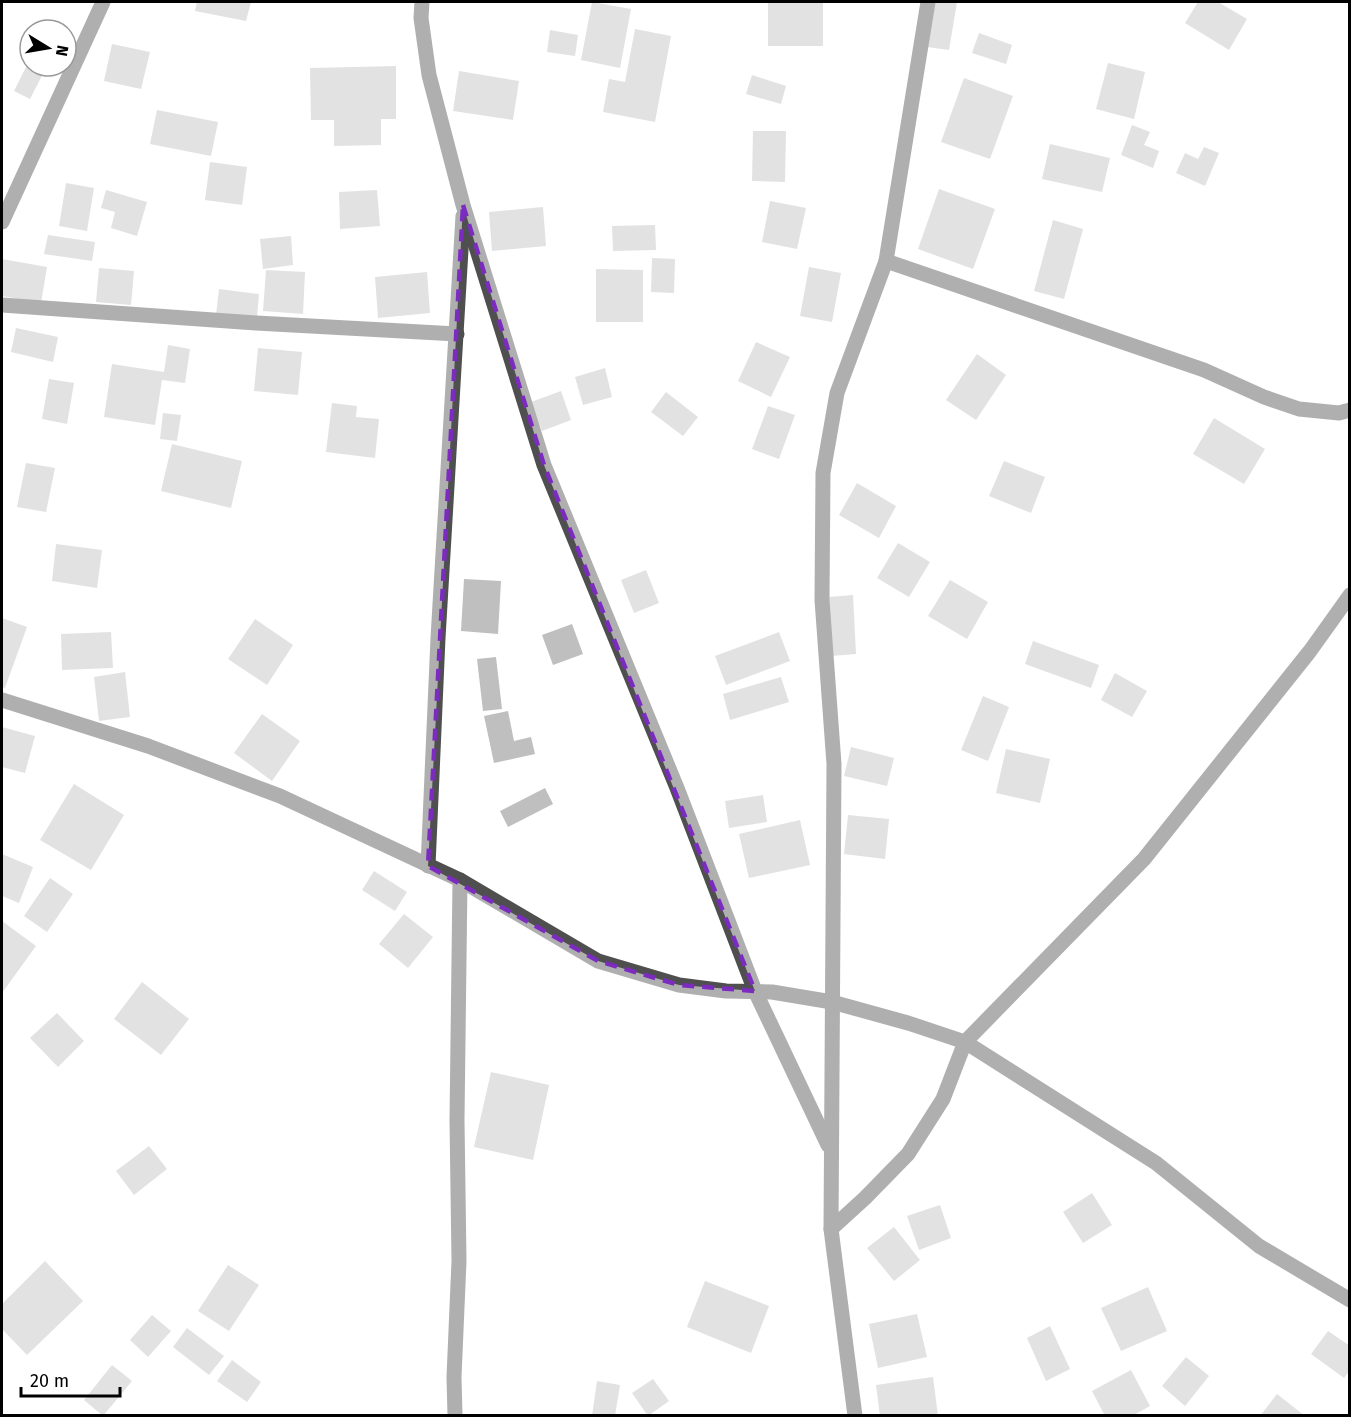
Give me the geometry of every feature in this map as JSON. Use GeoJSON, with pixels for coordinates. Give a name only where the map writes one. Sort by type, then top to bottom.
{"type":"FeatureCollection","features":[{"type":"Feature","properties":{"kind":"street"},"geometry":{"type":"LineString","coordinates":[[2,222],[103,2]]}},
{"type":"Feature","properties":{"kind":"street"},"geometry":{"type":"LineString","coordinates":[[422,2],[421,18],[429,75],[463,205],[544,465],[677,788],[755,991],[831,1151]]}},
{"type":"Feature","properties":{"kind":"street"},"geometry":{"type":"LineString","coordinates":[[855,1416],[831,1229],[834,764],[822,600],[823,473],[837,393],[886,261],[928,2]]}},
{"type":"Feature","properties":{"kind":"street"},"geometry":{"type":"LineString","coordinates":[[428,866],[438,638],[463,205]]}},
{"type":"Feature","properties":{"kind":"street"},"geometry":{"type":"LineString","coordinates":[[886,261],[1204,370],[1264,397],[1299,409],[1339,413],[1350,410]]}},
{"type":"Feature","properties":{"kind":"street"},"geometry":{"type":"LineString","coordinates":[[2,305],[256,323],[457,334]]}},
{"type":"Feature","properties":{"kind":"street"},"geometry":{"type":"LineString","coordinates":[[831,1229],[908,1154],[943,1099],[965,1042],[1144,859],[1310,651],[1350,595]]}},
{"type":"Feature","properties":{"kind":"street"},"geometry":{"type":"LineString","coordinates":[[2,700],[148,746],[269,792],[460,880],[598,961],[679,985],[726,991],[755,991],[832,1002],[965,1042],[1155,1163],[1259,1246],[1350,1300]]}},
{"type":"Feature","properties":{"kind":"street"},"geometry":{"type":"LineString","coordinates":[[455,1416],[454,1377],[459,1261],[457,1120],[460,880]]}},
{"type":"Feature","properties":{"kind":"highlighted area"},"geometry":{"type":"Polygon","coordinates":[[[463,205],[544,465],[755,991],[679,985],[598,961],[428,866],[463,205]]]}},
{"type":"Feature","properties":{"kind":"building"},"geometry":{"type":"Polygon","coordinates":[[[197,2],[251,2],[246,21],[195,11],[197,2]]]}},
{"type":"Feature","properties":{"kind":"building"},"geometry":{"type":"Polygon","coordinates":[[[592,2],[631,9],[620,68],[581,60],[592,2]]]}},
{"type":"Feature","properties":{"kind":"building"},"geometry":{"type":"Polygon","coordinates":[[[768,2],[823,2],[823,46],[768,46],[768,2]]]}},
{"type":"Feature","properties":{"kind":"building"},"geometry":{"type":"Polygon","coordinates":[[[934,2],[957,2],[949,50],[927,47],[934,2]]]}},
{"type":"Feature","properties":{"kind":"building"},"geometry":{"type":"Polygon","coordinates":[[[1198,2],[1218,2],[1247,19],[1229,50],[1185,23],[1198,2]]]}},
{"type":"Feature","properties":{"kind":"building"},"geometry":{"type":"Polygon","coordinates":[[[635,29],[671,36],[655,122],[603,112],[609,79],[625,82],[635,29]]]}},
{"type":"Feature","properties":{"kind":"building"},"geometry":{"type":"Polygon","coordinates":[[[550,30],[578,35],[575,56],[547,52],[550,30]]]}},
{"type":"Feature","properties":{"kind":"building"},"geometry":{"type":"Polygon","coordinates":[[[979,33],[1012,45],[1006,64],[972,53],[979,33]]]}},
{"type":"Feature","properties":{"kind":"building"},"geometry":{"type":"Polygon","coordinates":[[[112,44],[150,52],[141,89],[104,81],[112,44]]]}},
{"type":"Feature","properties":{"kind":"building"},"geometry":{"type":"Polygon","coordinates":[[[1108,63],[1145,72],[1134,119],[1096,109],[1108,63]]]}},
{"type":"Feature","properties":{"kind":"building"},"geometry":{"type":"Polygon","coordinates":[[[396,66],[396,119],[381,119],[381,145],[334,146],[334,120],[311,120],[310,68],[396,66]]]}},
{"type":"Feature","properties":{"kind":"building"},"geometry":{"type":"Polygon","coordinates":[[[459,71],[519,81],[513,120],[453,111],[459,71]]]}},
{"type":"Feature","properties":{"kind":"building"},"geometry":{"type":"Polygon","coordinates":[[[752,75],[786,86],[781,104],[746,94],[752,75]]]}},
{"type":"Feature","properties":{"kind":"building"},"geometry":{"type":"Polygon","coordinates":[[[20,78],[41,78],[30,99],[14,91],[20,78]]]}},
{"type":"Feature","properties":{"kind":"building"},"geometry":{"type":"Polygon","coordinates":[[[964,78],[1013,96],[990,159],[941,142],[964,78]]]}},
{"type":"Feature","properties":{"kind":"building"},"geometry":{"type":"Polygon","coordinates":[[[157,110],[218,122],[211,156],[150,144],[157,110]]]}},
{"type":"Feature","properties":{"kind":"building"},"geometry":{"type":"Polygon","coordinates":[[[1132,125],[1150,132],[1144,145],[1159,151],[1153,168],[1121,155],[1132,125]]]}},
{"type":"Feature","properties":{"kind":"building"},"geometry":{"type":"Polygon","coordinates":[[[753,131],[786,131],[785,182],[752,181],[753,131]]]}},
{"type":"Feature","properties":{"kind":"building"},"geometry":{"type":"Polygon","coordinates":[[[1050,144],[1110,158],[1102,192],[1042,179],[1050,144]]]}},
{"type":"Feature","properties":{"kind":"building"},"geometry":{"type":"Polygon","coordinates":[[[1204,147],[1219,153],[1205,186],[1176,173],[1185,153],[1198,159],[1204,147]]]}},
{"type":"Feature","properties":{"kind":"building"},"geometry":{"type":"Polygon","coordinates":[[[210,162],[247,167],[242,205],[205,200],[210,162]]]}},
{"type":"Feature","properties":{"kind":"building"},"geometry":{"type":"Polygon","coordinates":[[[66,183],[94,188],[87,231],[59,226],[66,183]]]}},
{"type":"Feature","properties":{"kind":"building"},"geometry":{"type":"Polygon","coordinates":[[[939,189],[995,209],[973,269],[918,249],[939,189]]]}},
{"type":"Feature","properties":{"kind":"building"},"geometry":{"type":"Polygon","coordinates":[[[106,190],[147,202],[137,236],[111,228],[115,212],[101,208],[106,190]]]}},
{"type":"Feature","properties":{"kind":"building"},"geometry":{"type":"Polygon","coordinates":[[[377,190],[380,226],[340,229],[339,192],[377,190]]]}},
{"type":"Feature","properties":{"kind":"building"},"geometry":{"type":"Polygon","coordinates":[[[770,201],[806,208],[797,249],[762,242],[770,201]]]}},
{"type":"Feature","properties":{"kind":"building"},"geometry":{"type":"Polygon","coordinates":[[[543,207],[546,246],[492,251],[489,212],[543,207]]]}},
{"type":"Feature","properties":{"kind":"building"},"geometry":{"type":"Polygon","coordinates":[[[1053,220],[1083,229],[1064,299],[1034,291],[1053,220]]]}},
{"type":"Feature","properties":{"kind":"building"},"geometry":{"type":"Polygon","coordinates":[[[655,225],[656,250],[613,251],[612,226],[655,225]]]}},
{"type":"Feature","properties":{"kind":"building"},"geometry":{"type":"Polygon","coordinates":[[[48,235],[95,242],[92,261],[44,254],[48,235]]]}},
{"type":"Feature","properties":{"kind":"building"},"geometry":{"type":"Polygon","coordinates":[[[291,236],[293,265],[263,269],[260,239],[291,236]]]}},
{"type":"Feature","properties":{"kind":"building"},"geometry":{"type":"Polygon","coordinates":[[[652,258],[675,259],[674,293],[651,292],[652,258]]]}},
{"type":"Feature","properties":{"kind":"building"},"geometry":{"type":"Polygon","coordinates":[[[2,259],[47,267],[41,303],[2,296],[2,259]]]}},
{"type":"Feature","properties":{"kind":"building"},"geometry":{"type":"Polygon","coordinates":[[[809,267],[841,273],[832,322],[800,316],[809,267]]]}},
{"type":"Feature","properties":{"kind":"building"},"geometry":{"type":"Polygon","coordinates":[[[99,268],[134,271],[131,305],[96,302],[99,268]]]}},
{"type":"Feature","properties":{"kind":"building"},"geometry":{"type":"Polygon","coordinates":[[[596,269],[643,270],[643,322],[596,322],[596,269]]]}},
{"type":"Feature","properties":{"kind":"building"},"geometry":{"type":"Polygon","coordinates":[[[266,270],[305,272],[303,314],[263,311],[266,270]]]}},
{"type":"Feature","properties":{"kind":"building"},"geometry":{"type":"Polygon","coordinates":[[[427,272],[430,313],[378,318],[375,277],[427,272]]]}},
{"type":"Feature","properties":{"kind":"building"},"geometry":{"type":"Polygon","coordinates":[[[219,289],[259,294],[256,328],[215,324],[219,289]]]}},
{"type":"Feature","properties":{"kind":"building"},"geometry":{"type":"Polygon","coordinates":[[[16,328],[58,337],[53,362],[11,352],[16,328]]]}},
{"type":"Feature","properties":{"kind":"building"},"geometry":{"type":"Polygon","coordinates":[[[756,342],[790,357],[771,397],[738,381],[756,342]]]}},
{"type":"Feature","properties":{"kind":"building"},"geometry":{"type":"Polygon","coordinates":[[[168,345],[190,349],[185,383],[162,380],[155,425],[104,417],[112,364],[164,372],[168,345]]]}},
{"type":"Feature","properties":{"kind":"building"},"geometry":{"type":"Polygon","coordinates":[[[258,348],[302,352],[298,395],[254,391],[258,348]]]}},
{"type":"Feature","properties":{"kind":"building"},"geometry":{"type":"Polygon","coordinates":[[[977,354],[1006,375],[976,420],[946,400],[977,354]]]}},
{"type":"Feature","properties":{"kind":"building"},"geometry":{"type":"Polygon","coordinates":[[[605,368],[612,397],[583,405],[575,377],[605,368]]]}},
{"type":"Feature","properties":{"kind":"building"},"geometry":{"type":"Polygon","coordinates":[[[49,379],[74,383],[67,424],[42,419],[49,379]]]}},
{"type":"Feature","properties":{"kind":"building"},"geometry":{"type":"Polygon","coordinates":[[[561,391],[571,420],[542,431],[531,402],[561,391]]]}},
{"type":"Feature","properties":{"kind":"building"},"geometry":{"type":"Polygon","coordinates":[[[666,392],[698,417],[683,436],[651,412],[666,392]]]}},
{"type":"Feature","properties":{"kind":"building"},"geometry":{"type":"Polygon","coordinates":[[[332,403],[357,406],[356,417],[379,419],[375,458],[326,452],[332,403]]]}},
{"type":"Feature","properties":{"kind":"building"},"geometry":{"type":"Polygon","coordinates":[[[768,406],[795,415],[779,459],[752,449],[768,406]]]}},
{"type":"Feature","properties":{"kind":"building"},"geometry":{"type":"Polygon","coordinates":[[[163,413],[181,415],[177,441],[160,439],[163,413]]]}},
{"type":"Feature","properties":{"kind":"building"},"geometry":{"type":"Polygon","coordinates":[[[1214,418],[1265,449],[1244,484],[1193,454],[1214,418]]]}},
{"type":"Feature","properties":{"kind":"building"},"geometry":{"type":"Polygon","coordinates":[[[172,444],[242,461],[231,508],[161,491],[172,444]]]}},
{"type":"Feature","properties":{"kind":"building"},"geometry":{"type":"Polygon","coordinates":[[[1004,461],[1045,477],[1031,513],[989,496],[1004,461]]]}},
{"type":"Feature","properties":{"kind":"building"},"geometry":{"type":"Polygon","coordinates":[[[26,463],[55,468],[46,512],[17,507],[26,463]]]}},
{"type":"Feature","properties":{"kind":"building"},"geometry":{"type":"Polygon","coordinates":[[[857,483],[896,506],[879,538],[839,515],[857,483]]]}},
{"type":"Feature","properties":{"kind":"building"},"geometry":{"type":"Polygon","coordinates":[[[898,543],[930,562],[909,597],[877,578],[898,543]]]}},
{"type":"Feature","properties":{"kind":"building"},"geometry":{"type":"Polygon","coordinates":[[[56,544],[102,550],[97,588],[52,581],[56,544]]]}},
{"type":"Feature","properties":{"kind":"building"},"geometry":{"type":"Polygon","coordinates":[[[646,570],[659,603],[634,613],[621,580],[646,570]]]}},
{"type":"Feature","properties":{"kind":"building"},"geometry":{"type":"Polygon","coordinates":[[[464,579],[501,581],[498,634],[461,631],[464,579]]]}},
{"type":"Feature","properties":{"kind":"building"},"geometry":{"type":"Polygon","coordinates":[[[950,580],[988,602],[967,639],[928,616],[950,580]]]}},
{"type":"Feature","properties":{"kind":"building"},"geometry":{"type":"Polygon","coordinates":[[[853,595],[856,654],[831,656],[828,597],[853,595]]]}},
{"type":"Feature","properties":{"kind":"building"},"geometry":{"type":"Polygon","coordinates":[[[2,618],[27,627],[5,688],[2,687],[2,618]]]}},
{"type":"Feature","properties":{"kind":"building"},"geometry":{"type":"Polygon","coordinates":[[[255,619],[293,645],[267,685],[228,659],[255,619]]]}},
{"type":"Feature","properties":{"kind":"building"},"geometry":{"type":"Polygon","coordinates":[[[572,624],[583,654],[553,665],[542,635],[572,624]]]}},
{"type":"Feature","properties":{"kind":"building"},"geometry":{"type":"Polygon","coordinates":[[[111,632],[113,668],[62,670],[61,634],[111,632]]]}},
{"type":"Feature","properties":{"kind":"building"},"geometry":{"type":"Polygon","coordinates":[[[779,632],[790,661],[726,685],[715,656],[779,632]]]}},
{"type":"Feature","properties":{"kind":"building"},"geometry":{"type":"Polygon","coordinates":[[[1033,641],[1099,665],[1091,688],[1025,664],[1033,641]]]}},
{"type":"Feature","properties":{"kind":"building"},"geometry":{"type":"Polygon","coordinates":[[[496,657],[502,709],[483,711],[477,659],[496,657]]]}},
{"type":"Feature","properties":{"kind":"building"},"geometry":{"type":"Polygon","coordinates":[[[125,672],[130,717],[99,721],[94,677],[125,672]]]}},
{"type":"Feature","properties":{"kind":"building"},"geometry":{"type":"Polygon","coordinates":[[[1115,673],[1147,691],[1132,717],[1101,700],[1115,673]]]}},
{"type":"Feature","properties":{"kind":"building"},"geometry":{"type":"Polygon","coordinates":[[[781,677],[789,702],[730,720],[723,694],[781,677]]]}},
{"type":"Feature","properties":{"kind":"building"},"geometry":{"type":"Polygon","coordinates":[[[983,696],[1009,707],[988,761],[961,750],[983,696]]]}},
{"type":"Feature","properties":{"kind":"building"},"geometry":{"type":"Polygon","coordinates":[[[508,711],[514,741],[531,737],[535,754],[494,763],[484,716],[508,711]]]}},
{"type":"Feature","properties":{"kind":"building"},"geometry":{"type":"Polygon","coordinates":[[[262,714],[300,741],[272,781],[234,753],[262,714]]]}},
{"type":"Feature","properties":{"kind":"building"},"geometry":{"type":"Polygon","coordinates":[[[2,727],[35,736],[25,773],[2,767],[2,727]]]}},
{"type":"Feature","properties":{"kind":"building"},"geometry":{"type":"Polygon","coordinates":[[[851,747],[894,758],[887,786],[844,776],[851,747]]]}},
{"type":"Feature","properties":{"kind":"building"},"geometry":{"type":"Polygon","coordinates":[[[1006,749],[1050,759],[1040,803],[996,793],[1006,749]]]}},
{"type":"Feature","properties":{"kind":"building"},"geometry":{"type":"Polygon","coordinates":[[[74,784],[124,815],[91,870],[40,840],[74,784]]]}},
{"type":"Feature","properties":{"kind":"building"},"geometry":{"type":"Polygon","coordinates":[[[545,788],[553,804],[508,827],[500,811],[545,788]]]}},
{"type":"Feature","properties":{"kind":"building"},"geometry":{"type":"Polygon","coordinates":[[[763,795],[767,822],[729,828],[725,801],[763,795]]]}},
{"type":"Feature","properties":{"kind":"building"},"geometry":{"type":"Polygon","coordinates":[[[848,815],[889,819],[885,859],[844,854],[848,815]]]}},
{"type":"Feature","properties":{"kind":"building"},"geometry":{"type":"Polygon","coordinates":[[[800,820],[810,865],[749,878],[739,834],[800,820]]]}},
{"type":"Feature","properties":{"kind":"building"},"geometry":{"type":"Polygon","coordinates":[[[2,854],[33,867],[19,903],[2,896],[2,854]]]}},
{"type":"Feature","properties":{"kind":"building"},"geometry":{"type":"Polygon","coordinates":[[[374,871],[407,892],[395,911],[362,890],[374,871]]]}},
{"type":"Feature","properties":{"kind":"building"},"geometry":{"type":"Polygon","coordinates":[[[50,878],[73,894],[47,932],[24,916],[50,878]]]}},
{"type":"Feature","properties":{"kind":"building"},"geometry":{"type":"Polygon","coordinates":[[[404,914],[433,937],[408,968],[379,944],[404,914]]]}},
{"type":"Feature","properties":{"kind":"building"},"geometry":{"type":"Polygon","coordinates":[[[2,921],[36,946],[2,993],[2,921]]]}},
{"type":"Feature","properties":{"kind":"building"},"geometry":{"type":"Polygon","coordinates":[[[142,982],[189,1019],[161,1055],[114,1019],[142,982]]]}},
{"type":"Feature","properties":{"kind":"building"},"geometry":{"type":"Polygon","coordinates":[[[57,1013],[84,1041],[58,1067],[30,1038],[57,1013]]]}},
{"type":"Feature","properties":{"kind":"building"},"geometry":{"type":"Polygon","coordinates":[[[491,1072],[549,1085],[533,1160],[474,1147],[491,1072]]]}},
{"type":"Feature","properties":{"kind":"building"},"geometry":{"type":"Polygon","coordinates":[[[149,1146],[167,1169],[134,1195],[116,1171],[149,1146]]]}},
{"type":"Feature","properties":{"kind":"building"},"geometry":{"type":"Polygon","coordinates":[[[1092,1193],[1112,1225],[1083,1243],[1063,1212],[1092,1193]]]}},
{"type":"Feature","properties":{"kind":"building"},"geometry":{"type":"Polygon","coordinates":[[[940,1205],[951,1238],[919,1250],[907,1216],[940,1205]]]}},
{"type":"Feature","properties":{"kind":"building"},"geometry":{"type":"Polygon","coordinates":[[[894,1227],[920,1260],[894,1281],[867,1248],[894,1227]]]}},
{"type":"Feature","properties":{"kind":"building"},"geometry":{"type":"Polygon","coordinates":[[[45,1261],[83,1301],[27,1355],[2,1329],[2,1304],[45,1261]]]}},
{"type":"Feature","properties":{"kind":"building"},"geometry":{"type":"Polygon","coordinates":[[[228,1265],[259,1285],[229,1331],[198,1311],[228,1265]]]}},
{"type":"Feature","properties":{"kind":"building"},"geometry":{"type":"Polygon","coordinates":[[[705,1281],[769,1306],[751,1353],[687,1327],[705,1281]]]}},
{"type":"Feature","properties":{"kind":"building"},"geometry":{"type":"Polygon","coordinates":[[[1148,1287],[1167,1331],[1121,1351],[1101,1308],[1148,1287]]]}},
{"type":"Feature","properties":{"kind":"building"},"geometry":{"type":"Polygon","coordinates":[[[917,1314],[927,1357],[878,1368],[869,1324],[917,1314]]]}},
{"type":"Feature","properties":{"kind":"building"},"geometry":{"type":"Polygon","coordinates":[[[152,1315],[171,1331],[148,1357],[130,1340],[152,1315]]]}},
{"type":"Feature","properties":{"kind":"building"},"geometry":{"type":"Polygon","coordinates":[[[1050,1326],[1070,1369],[1046,1381],[1027,1338],[1050,1326]]]}},
{"type":"Feature","properties":{"kind":"building"},"geometry":{"type":"Polygon","coordinates":[[[187,1328],[224,1356],[209,1375],[173,1347],[187,1328]]]}},
{"type":"Feature","properties":{"kind":"building"},"geometry":{"type":"Polygon","coordinates":[[[1328,1331],[1350,1346],[1350,1370],[1344,1378],[1311,1354],[1328,1331]]]}},
{"type":"Feature","properties":{"kind":"building"},"geometry":{"type":"Polygon","coordinates":[[[1186,1357],[1209,1376],[1185,1406],[1162,1386],[1186,1357]]]}},
{"type":"Feature","properties":{"kind":"building"},"geometry":{"type":"Polygon","coordinates":[[[232,1360],[261,1382],[247,1402],[217,1381],[232,1360]]]}},
{"type":"Feature","properties":{"kind":"building"},"geometry":{"type":"Polygon","coordinates":[[[112,1365],[132,1381],[103,1416],[84,1400],[112,1365]]]}},
{"type":"Feature","properties":{"kind":"building"},"geometry":{"type":"Polygon","coordinates":[[[1131,1370],[1150,1406],[1132,1416],[1105,1416],[1092,1391],[1131,1370]]]}},
{"type":"Feature","properties":{"kind":"building"},"geometry":{"type":"Polygon","coordinates":[[[933,1377],[938,1416],[880,1416],[876,1385],[933,1377]]]}},
{"type":"Feature","properties":{"kind":"building"},"geometry":{"type":"Polygon","coordinates":[[[653,1379],[669,1401],[648,1416],[632,1393],[653,1379]]]}},
{"type":"Feature","properties":{"kind":"building"},"geometry":{"type":"Polygon","coordinates":[[[597,1381],[620,1385],[615,1416],[592,1416],[597,1381]]]}},
{"type":"Feature","properties":{"kind":"building"},"geometry":{"type":"Polygon","coordinates":[[[1277,1394],[1305,1416],[1260,1416],[1277,1394]]]}}]}
